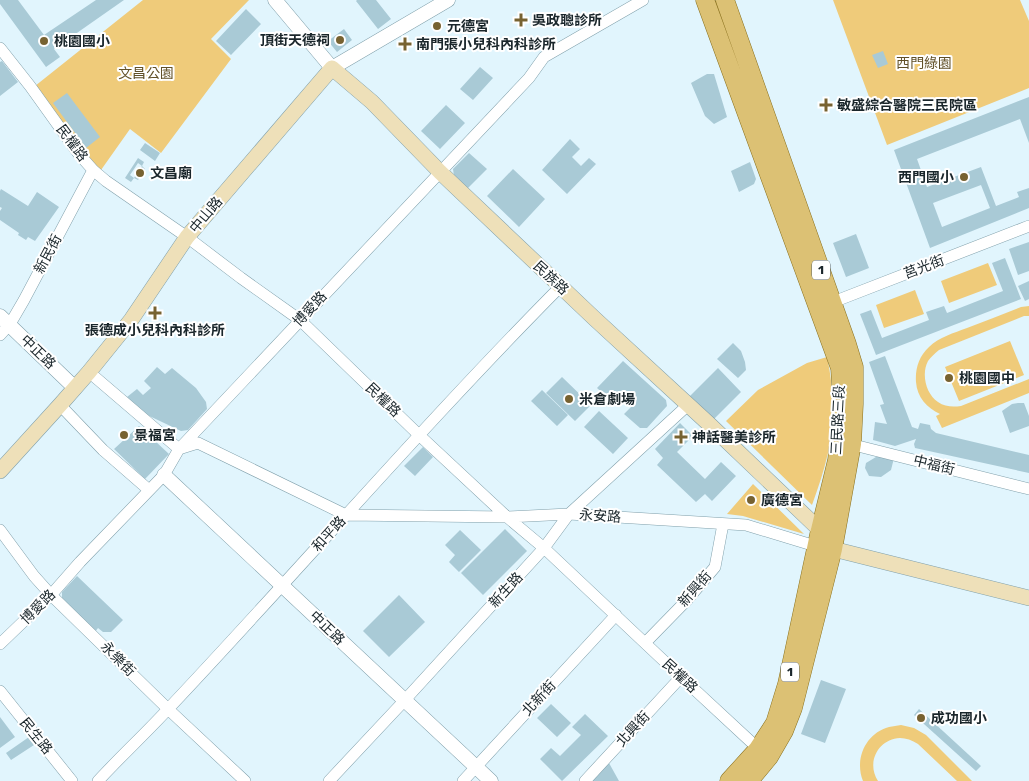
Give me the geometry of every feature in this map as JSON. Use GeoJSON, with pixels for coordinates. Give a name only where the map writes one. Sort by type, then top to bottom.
{"type":"FeatureCollection","features":[{"type":"Feature","properties":{"kind":"main road","name":"三民路三段"},"geometry":{"type":"LineString","coordinates":[[705,0],[723,53],[825,305],[847,344],[854,366],[854,404],[823,542],[787,684],[775,723],[749,781]]}},
{"type":"Feature","properties":{"kind":"main road","name":"三民路三段"},"geometry":{"type":"LineString","coordinates":[[725,0],[825,305]]}},
{"type":"Feature","properties":{"kind":"main road","name":"民族路"},"geometry":{"type":"LineString","coordinates":[[332,68],[372,102],[440,172],[594,319],[688,405],[823,542]]}},
{"type":"Feature","properties":{"kind":"main road","name":"中山路"},"geometry":{"type":"LineString","coordinates":[[0,472],[89,372],[131,320],[187,237],[332,68]]}},
{"type":"Feature","properties":{"kind":"main road","name":"三民路三段"},"geometry":{"type":"LineString","coordinates":[[823,542],[837,460],[846,442]]}},
{"type":"Feature","properties":{"kind":"main road","name":"永安路"},"geometry":{"type":"LineString","coordinates":[[823,542],[1029,598]]}},
{"type":"Feature","properties":{"kind":"main road","name":"三民路三段"},"geometry":{"type":"LineString","coordinates":[[729,781],[763,753]]}},
{"type":"Feature","properties":{"kind":"street","name":"民族路"},"geometry":{"type":"LineString","coordinates":[[275,0],[332,68]]}},
{"type":"Feature","properties":{"kind":"street","name":"中山路"},"geometry":{"type":"LineString","coordinates":[[332,68],[448,0]]}},
{"type":"Feature","properties":{"kind":"street","name":"博愛路"},"geometry":{"type":"LineString","coordinates":[[0,644],[51,595],[80,562],[164,475],[179,449],[529,78],[544,58],[643,0]]}},
{"type":"Feature","properties":{"kind":"street","name":"民權路"},"geometry":{"type":"LineString","coordinates":[[0,48],[78,153],[93,170],[300,320],[419,435],[544,548],[763,753]]}},
{"type":"Feature","properties":{"kind":"street","name":"新民街"},"geometry":{"type":"LineString","coordinates":[[0,335],[5,320],[93,170]]}},
{"type":"Feature","properties":{"kind":"street","name":"莒光街"},"geometry":{"type":"LineString","coordinates":[[825,305],[1029,226]]}},
{"type":"Feature","properties":{"kind":"street","name":"和平路"},"geometry":{"type":"LineString","coordinates":[[98,781],[168,709],[514,333],[561,286]]}},
{"type":"Feature","properties":{"kind":"street","name":"中正路"},"geometry":{"type":"LineString","coordinates":[[5,320],[75,388]]}},
{"type":"Feature","properties":{"kind":"street"},"geometry":{"type":"LineString","coordinates":[[89,372],[179,449]]}},
{"type":"Feature","properties":{"kind":"street"},"geometry":{"type":"LineString","coordinates":[[60,405],[103,450],[149,490]]}},
{"type":"Feature","properties":{"kind":"street","name":"新生路"},"geometry":{"type":"LineString","coordinates":[[329,781],[544,548],[569,514],[688,405]]}},
{"type":"Feature","properties":{"kind":"street","name":"中福街"},"geometry":{"type":"LineString","coordinates":[[846,442],[1029,488]]}},
{"type":"Feature","properties":{"kind":"street","name":"永安路"},"geometry":{"type":"LineString","coordinates":[[179,449],[198,443],[346,515],[508,517],[569,514],[746,525],[823,542]]}},
{"type":"Feature","properties":{"kind":"street","name":"中正路"},"geometry":{"type":"LineString","coordinates":[[164,475],[491,781]]}},
{"type":"Feature","properties":{"kind":"street","name":"新興街"},"geometry":{"type":"LineString","coordinates":[[645,643],[687,600],[715,567],[723,524]]}},
{"type":"Feature","properties":{"kind":"street","name":"永樂街"},"geometry":{"type":"LineString","coordinates":[[0,530],[34,576],[51,595],[168,709],[246,781]]}},
{"type":"Feature","properties":{"kind":"street","name":"北新街"},"geometry":{"type":"LineString","coordinates":[[463,781],[616,616]]}},
{"type":"Feature","properties":{"kind":"street","name":"北興街"},"geometry":{"type":"LineString","coordinates":[[585,781],[681,677]]}},
{"type":"Feature","properties":{"kind":"street","name":"民生路"},"geometry":{"type":"LineString","coordinates":[[0,691],[72,781]]}},
{"type":"Feature","properties":{"kind":"green space","name":"文昌公園"},"geometry":{"type":"Polygon","coordinates":[[[143,0],[249,0],[211,39],[231,59],[161,153],[130,129],[101,170],[86,156],[35,86],[143,0]]]}},
{"type":"Feature","properties":{"kind":"green space","name":"西門綠園"},"geometry":{"type":"Polygon","coordinates":[[[833,0],[1020,0],[1029,21],[1029,88],[887,145],[833,0]]]}},
{"type":"Feature","properties":{"kind":"green space"},"geometry":{"type":"Polygon","coordinates":[[[988,263],[997,285],[949,303],[941,281],[988,263]]]}},
{"type":"Feature","properties":{"kind":"green space"},"geometry":{"type":"Polygon","coordinates":[[[915,290],[924,314],[884,328],[876,305],[915,290]]]}},
{"type":"Feature","properties":{"kind":"green space"},"geometry":{"type":"Polygon","coordinates":[[[1029,306],[1029,316],[1024,316],[939,350],[928,361],[925,378],[930,394],[938,402],[946,406],[961,406],[1029,379],[1029,393],[942,428],[936,416],[940,414],[931,409],[918,392],[917,368],[923,354],[937,341],[947,336],[1021,307],[1029,306]]]}},
{"type":"Feature","properties":{"kind":"green space"},"geometry":{"type":"Polygon","coordinates":[[[1010,341],[1024,375],[959,401],[945,367],[1010,341]]]}},
{"type":"Feature","properties":{"kind":"green space"},"geometry":{"type":"Polygon","coordinates":[[[827,357],[832,393],[832,429],[821,479],[812,505],[726,421],[758,390],[807,363],[827,357]]]}},
{"type":"Feature","properties":{"kind":"green space"},"geometry":{"type":"Polygon","coordinates":[[[753,484],[804,534],[743,516],[727,514],[753,484]]]}},
{"type":"Feature","properties":{"kind":"green space"},"geometry":{"type":"Polygon","coordinates":[[[901,725],[914,728],[926,735],[972,781],[957,781],[918,744],[909,739],[900,738],[892,739],[880,747],[876,753],[873,767],[878,781],[863,781],[860,764],[861,756],[868,741],[881,730],[901,725]]]}},
{"type":"Feature","properties":{"kind":"building"},"geometry":{"type":"Polygon","coordinates":[[[0,0],[18,0],[44,35],[96,0],[124,0],[54,49],[60,57],[46,67],[0,4],[0,0]]]}},
{"type":"Feature","properties":{"kind":"building"},"geometry":{"type":"Polygon","coordinates":[[[357,0],[376,0],[391,19],[378,29],[357,0]]]}},
{"type":"Feature","properties":{"kind":"building"},"geometry":{"type":"Polygon","coordinates":[[[246,9],[261,24],[231,55],[216,41],[246,9]]]}},
{"type":"Feature","properties":{"kind":"building","name":"頂街天德祠"},"geometry":{"type":"Polygon","coordinates":[[[344,29],[352,40],[337,52],[328,41],[344,29]]]}},
{"type":"Feature","properties":{"kind":"building"},"geometry":{"type":"Polygon","coordinates":[[[883,51],[888,64],[878,68],[872,55],[883,51]]]}},
{"type":"Feature","properties":{"kind":"building"},"geometry":{"type":"Polygon","coordinates":[[[2,61],[18,82],[0,96],[0,62],[2,61]]]}},
{"type":"Feature","properties":{"kind":"building"},"geometry":{"type":"Polygon","coordinates":[[[480,67],[493,78],[473,100],[460,89],[480,67]]]}},
{"type":"Feature","properties":{"kind":"building"},"geometry":{"type":"Polygon","coordinates":[[[707,74],[714,74],[727,117],[714,124],[705,116],[691,83],[707,74]]]}},
{"type":"Feature","properties":{"kind":"building"},"geometry":{"type":"Polygon","coordinates":[[[67,93],[100,137],[86,148],[53,103],[67,93]]]}},
{"type":"Feature","properties":{"kind":"building"},"geometry":{"type":"Polygon","coordinates":[[[1029,97],[1029,143],[1020,119],[917,159],[927,187],[981,167],[996,206],[1019,197],[1017,192],[1029,188],[1029,208],[930,248],[894,150],[1029,97]],[[981,185],[933,203],[942,227],[990,208],[981,185]]]}},
{"type":"Feature","properties":{"kind":"building"},"geometry":{"type":"Polygon","coordinates":[[[446,105],[465,123],[440,149],[421,131],[446,105]]]}},
{"type":"Feature","properties":{"kind":"building"},"geometry":{"type":"Polygon","coordinates":[[[570,139],[580,149],[572,157],[581,166],[589,158],[596,164],[567,194],[542,170],[570,139]]]}},
{"type":"Feature","properties":{"kind":"building"},"geometry":{"type":"Polygon","coordinates":[[[145,143],[160,153],[155,161],[140,150],[145,143]]]}},
{"type":"Feature","properties":{"kind":"building"},"geometry":{"type":"Polygon","coordinates":[[[469,153],[487,169],[467,189],[454,176],[453,169],[469,153]]]}},
{"type":"Feature","properties":{"kind":"building"},"geometry":{"type":"Polygon","coordinates":[[[138,158],[144,162],[142,166],[138,163],[130,175],[134,178],[131,182],[125,178],[138,158]]]}},
{"type":"Feature","properties":{"kind":"building"},"geometry":{"type":"Polygon","coordinates":[[[750,162],[756,179],[754,184],[739,192],[731,171],[750,162]]]}},
{"type":"Feature","properties":{"kind":"building","name":"文昌廟"},"geometry":{"type":"Polygon","coordinates":[[[142,166],[145,169],[138,180],[134,178],[142,166]]]}},
{"type":"Feature","properties":{"kind":"building"},"geometry":{"type":"Polygon","coordinates":[[[513,169],[545,199],[519,227],[487,196],[513,169]]]}},
{"type":"Feature","properties":{"kind":"building"},"geometry":{"type":"Polygon","coordinates":[[[1,189],[28,206],[37,192],[59,207],[35,241],[28,237],[26,240],[0,220],[2,208],[0,207],[1,189]]]}},
{"type":"Feature","properties":{"kind":"building"},"geometry":{"type":"Polygon","coordinates":[[[856,234],[869,268],[846,277],[833,243],[856,234]]]}},
{"type":"Feature","properties":{"kind":"building"},"geometry":{"type":"Polygon","coordinates":[[[1029,242],[1029,271],[1018,275],[1009,249],[1029,242]]]}},
{"type":"Feature","properties":{"kind":"building"},"geometry":{"type":"Polygon","coordinates":[[[1005,258],[1021,299],[876,355],[860,314],[871,310],[882,338],[929,320],[926,312],[944,306],[947,313],[1003,291],[992,263],[1005,258]]]}},
{"type":"Feature","properties":{"kind":"building"},"geometry":{"type":"Polygon","coordinates":[[[1029,281],[1029,299],[1025,301],[1018,286],[1029,281]]]}},
{"type":"Feature","properties":{"kind":"building"},"geometry":{"type":"Polygon","coordinates":[[[733,343],[741,351],[745,362],[746,370],[738,378],[717,359],[733,343]]]}},
{"type":"Feature","properties":{"kind":"building"},"geometry":{"type":"Polygon","coordinates":[[[885,356],[912,427],[918,429],[920,423],[930,425],[931,429],[936,433],[1029,455],[1029,473],[915,448],[916,439],[895,446],[873,440],[875,422],[887,424],[880,405],[884,404],[869,362],[885,356]]]}},
{"type":"Feature","properties":{"kind":"building"},"geometry":{"type":"Polygon","coordinates":[[[623,361],[666,400],[667,406],[647,428],[640,428],[624,414],[636,402],[629,396],[618,407],[597,388],[623,361]]]}},
{"type":"Feature","properties":{"kind":"building"},"geometry":{"type":"Polygon","coordinates":[[[157,367],[165,374],[172,368],[196,388],[206,402],[207,409],[188,430],[181,431],[143,413],[127,397],[137,389],[143,395],[151,388],[144,381],[157,367]]]}},
{"type":"Feature","properties":{"kind":"building"},"geometry":{"type":"Polygon","coordinates":[[[718,368],[741,392],[712,421],[689,397],[718,368]]]}},
{"type":"Feature","properties":{"kind":"building","name":"米倉劇場"},"geometry":{"type":"Polygon","coordinates":[[[562,377],[591,405],[575,421],[546,393],[562,377]]]}},
{"type":"Feature","properties":{"kind":"building"},"geometry":{"type":"Polygon","coordinates":[[[542,390],[568,415],[557,426],[531,401],[542,390]]]}},
{"type":"Feature","properties":{"kind":"building"},"geometry":{"type":"Polygon","coordinates":[[[1024,403],[1029,416],[1029,426],[1010,433],[1002,411],[1012,404],[1024,403]]]}},
{"type":"Feature","properties":{"kind":"building"},"geometry":{"type":"Polygon","coordinates":[[[599,411],[628,438],[613,454],[584,427],[599,411]]]}},
{"type":"Feature","properties":{"kind":"building"},"geometry":{"type":"Polygon","coordinates":[[[680,423],[693,436],[677,452],[705,479],[721,462],[736,476],[712,501],[705,494],[696,502],[657,465],[663,458],[655,449],[680,423]]]}},
{"type":"Feature","properties":{"kind":"building","name":"景福宮"},"geometry":{"type":"Polygon","coordinates":[[[139,426],[169,454],[145,479],[114,449],[139,426]]]}},
{"type":"Feature","properties":{"kind":"building"},"geometry":{"type":"Polygon","coordinates":[[[423,447],[433,457],[415,476],[404,466],[423,447]]]}},
{"type":"Feature","properties":{"kind":"building"},"geometry":{"type":"Polygon","coordinates":[[[881,454],[894,458],[891,470],[881,477],[869,476],[865,468],[866,463],[881,454]]]}},
{"type":"Feature","properties":{"kind":"building"},"geometry":{"type":"Polygon","coordinates":[[[505,529],[527,551],[483,595],[461,573],[505,529]]]}},
{"type":"Feature","properties":{"kind":"building"},"geometry":{"type":"Polygon","coordinates":[[[460,530],[481,550],[459,572],[449,562],[455,555],[445,545],[460,530]]]}},
{"type":"Feature","properties":{"kind":"building"},"geometry":{"type":"Polygon","coordinates":[[[77,576],[123,620],[111,632],[103,632],[98,628],[95,632],[62,600],[62,592],[77,576]]]}},
{"type":"Feature","properties":{"kind":"building"},"geometry":{"type":"Polygon","coordinates":[[[399,595],[425,622],[389,657],[363,631],[399,595]]]}},
{"type":"Feature","properties":{"kind":"building"},"geometry":{"type":"Polygon","coordinates":[[[821,680],[846,689],[825,743],[801,734],[821,680]]]}},
{"type":"Feature","properties":{"kind":"building"},"geometry":{"type":"Polygon","coordinates":[[[551,704],[571,723],[557,737],[537,718],[551,704]]]}},
{"type":"Feature","properties":{"kind":"building"},"geometry":{"type":"Polygon","coordinates":[[[919,709],[981,766],[976,771],[914,715],[919,709]]]}},
{"type":"Feature","properties":{"kind":"building"},"geometry":{"type":"Polygon","coordinates":[[[585,714],[608,736],[562,781],[540,759],[551,748],[560,756],[581,735],[572,727],[585,714]]]}},
{"type":"Feature","properties":{"kind":"building"},"geometry":{"type":"Polygon","coordinates":[[[0,717],[15,737],[0,748],[0,717]]]}},
{"type":"Feature","properties":{"kind":"building"},"geometry":{"type":"Polygon","coordinates":[[[29,737],[34,745],[11,760],[6,753],[29,737]]]}},
{"type":"Feature","properties":{"kind":"building"},"geometry":{"type":"Polygon","coordinates":[[[609,763],[619,781],[591,781],[609,763]]]}},
{"type":"Feature","properties":{"kind":"place","name":"吳政聰診所"},"geometry":{"type":"Point","coordinates":[521,20]}},
{"type":"Feature","properties":{"kind":"place","name":"元德宮"},"geometry":{"type":"Point","coordinates":[437,26]}},
{"type":"Feature","properties":{"kind":"place","name":"頂街天德祠"},"geometry":{"type":"Point","coordinates":[340,40]}},
{"type":"Feature","properties":{"kind":"place","name":"桃園國小"},"geometry":{"type":"Point","coordinates":[44,41]}},
{"type":"Feature","properties":{"kind":"place","name":"南門張小兒科內科診所"},"geometry":{"type":"Point","coordinates":[405,44]}},
{"type":"Feature","properties":{"kind":"place","name":"敏盛綜合醫院三民院區"},"geometry":{"type":"Point","coordinates":[826,105]}},
{"type":"Feature","properties":{"kind":"place","name":"文昌廟"},"geometry":{"type":"Point","coordinates":[140,173]}},
{"type":"Feature","properties":{"kind":"place","name":"西門國小"},"geometry":{"type":"Point","coordinates":[964,177]}},
{"type":"Feature","properties":{"kind":"place","name":"張德成小兒科內科診所"},"geometry":{"type":"Point","coordinates":[155,313]}},
{"type":"Feature","properties":{"kind":"place","name":"桃園國中"},"geometry":{"type":"Point","coordinates":[949,378]}},
{"type":"Feature","properties":{"kind":"place","name":"米倉劇場"},"geometry":{"type":"Point","coordinates":[569,399]}},
{"type":"Feature","properties":{"kind":"place","name":"景福宮"},"geometry":{"type":"Point","coordinates":[124,435]}},
{"type":"Feature","properties":{"kind":"place","name":"神話醫美診所"},"geometry":{"type":"Point","coordinates":[681,437]}},
{"type":"Feature","properties":{"kind":"place","name":"廣德宮"},"geometry":{"type":"Point","coordinates":[751,500]}},
{"type":"Feature","properties":{"kind":"place","name":"成功國小"},"geometry":{"type":"Point","coordinates":[921,718]}}]}
